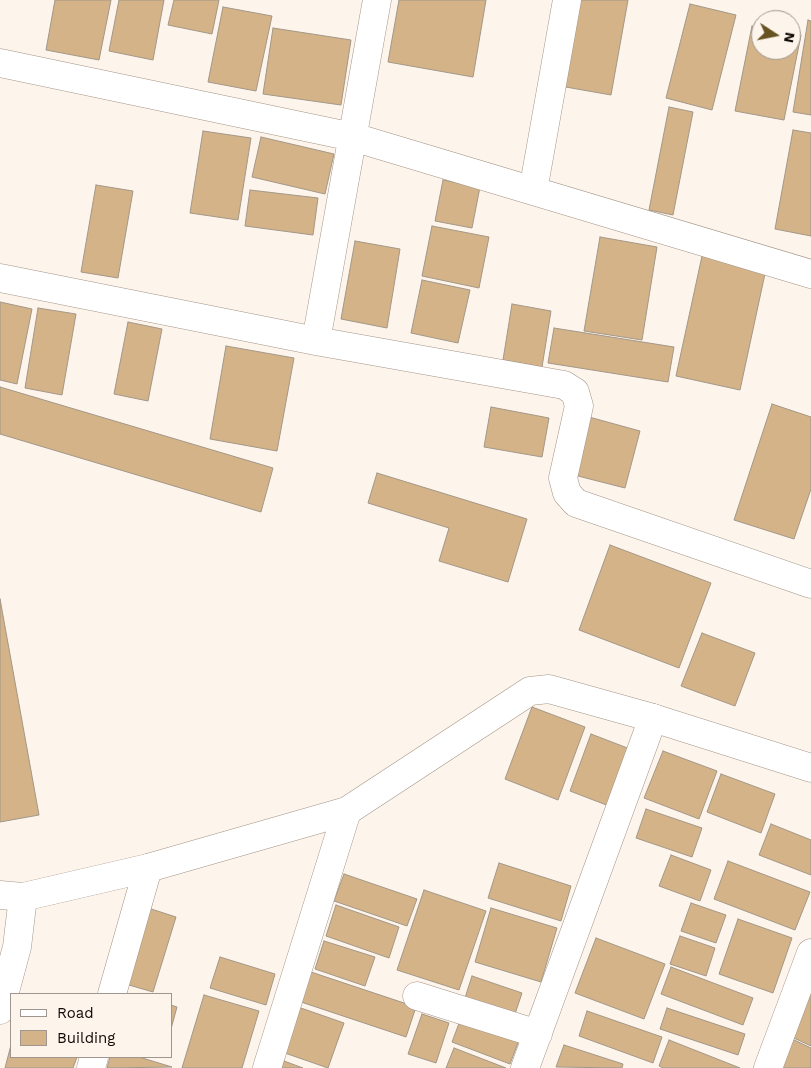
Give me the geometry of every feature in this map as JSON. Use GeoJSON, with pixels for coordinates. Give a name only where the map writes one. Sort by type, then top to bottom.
{"type":"FeatureCollection","features":[{"type":"Feature","properties":{"kind":"street"},"geometry":{"type":"LineString","coordinates":[[316,341],[377,0]]}},
{"type":"Feature","properties":{"kind":"street"},"geometry":{"type":"LineString","coordinates":[[533,191],[567,0]]}},
{"type":"Feature","properties":{"kind":"street"},"geometry":{"type":"LineString","coordinates":[[0,63],[353,137],[811,274]]}},
{"type":"Feature","properties":{"kind":"street"},"geometry":{"type":"LineString","coordinates":[[0,278],[316,341],[564,384],[575,392],[578,406],[563,478],[567,492],[576,503],[811,584]]}},
{"type":"Feature","properties":{"kind":"street"},"geometry":{"type":"LineString","coordinates":[[0,1010],[17,947],[12,896],[148,868],[347,811],[530,691],[549,690],[653,718],[811,768]]}},
{"type":"Feature","properties":{"kind":"street"},"geometry":{"type":"LineString","coordinates":[[525,1068],[653,718]]}},
{"type":"Feature","properties":{"kind":"street"},"geometry":{"type":"LineString","coordinates":[[267,1068],[347,811]]}},
{"type":"Feature","properties":{"kind":"street"},"geometry":{"type":"LineString","coordinates":[[112,993],[148,868]]}},
{"type":"Feature","properties":{"kind":"street"},"geometry":{"type":"LineString","coordinates":[[768,1068],[811,953]]}},
{"type":"Feature","properties":{"kind":"street"},"geometry":{"type":"LineString","coordinates":[[417,996],[538,1034]]}},
{"type":"Feature","properties":{"kind":"building"},"geometry":{"type":"Polygon","coordinates":[[[55,0],[111,0],[99,60],[46,50],[55,0]]]}},
{"type":"Feature","properties":{"kind":"building"},"geometry":{"type":"Polygon","coordinates":[[[119,0],[164,0],[153,60],[109,51],[119,0]]]}},
{"type":"Feature","properties":{"kind":"building"},"geometry":{"type":"Polygon","coordinates":[[[174,0],[219,0],[212,34],[168,25],[174,0]]]}},
{"type":"Feature","properties":{"kind":"building"},"geometry":{"type":"Polygon","coordinates":[[[399,0],[486,0],[473,77],[388,62],[399,0]]]}},
{"type":"Feature","properties":{"kind":"building"},"geometry":{"type":"Polygon","coordinates":[[[574,0],[628,0],[611,95],[560,86],[574,0]]]}},
{"type":"Feature","properties":{"kind":"building"},"geometry":{"type":"Polygon","coordinates":[[[690,4],[736,15],[712,110],[666,98],[690,4]]]}},
{"type":"Feature","properties":{"kind":"building"},"geometry":{"type":"Polygon","coordinates":[[[223,7],[272,16],[256,91],[208,82],[223,7]]]}},
{"type":"Feature","properties":{"kind":"building"},"geometry":{"type":"Polygon","coordinates":[[[808,20],[811,21],[811,115],[793,112],[808,20]]]}},
{"type":"Feature","properties":{"kind":"building"},"geometry":{"type":"Polygon","coordinates":[[[273,28],[351,40],[341,105],[263,94],[273,28]]]}},
{"type":"Feature","properties":{"kind":"building"},"geometry":{"type":"Polygon","coordinates":[[[751,31],[751,60],[796,60],[784,120],[735,111],[751,31]]]}},
{"type":"Feature","properties":{"kind":"building"},"geometry":{"type":"Polygon","coordinates":[[[669,107],[693,112],[673,215],[649,210],[669,107]]]}},
{"type":"Feature","properties":{"kind":"building"},"geometry":{"type":"Polygon","coordinates":[[[793,130],[811,133],[811,236],[775,229],[793,130]]]}},
{"type":"Feature","properties":{"kind":"building"},"geometry":{"type":"Polygon","coordinates":[[[203,131],[251,138],[238,220],[190,213],[203,131]]]}},
{"type":"Feature","properties":{"kind":"building"},"geometry":{"type":"Polygon","coordinates":[[[261,137],[334,154],[325,194],[252,177],[261,137]]]}},
{"type":"Feature","properties":{"kind":"building"},"geometry":{"type":"Polygon","coordinates":[[[443,180],[480,187],[472,228],[435,221],[443,180]]]}},
{"type":"Feature","properties":{"kind":"building"},"geometry":{"type":"Polygon","coordinates":[[[96,185],[133,191],[118,278],[81,272],[96,185]]]}},
{"type":"Feature","properties":{"kind":"building"},"geometry":{"type":"Polygon","coordinates":[[[250,190],[318,198],[313,235],[245,226],[250,190]]]}},
{"type":"Feature","properties":{"kind":"building"},"geometry":{"type":"Polygon","coordinates":[[[432,226],[489,237],[479,288],[422,276],[432,226]]]}},
{"type":"Feature","properties":{"kind":"building"},"geometry":{"type":"Polygon","coordinates":[[[600,237],[657,247],[642,340],[584,331],[600,237]]]}},
{"type":"Feature","properties":{"kind":"building"},"geometry":{"type":"Polygon","coordinates":[[[355,241],[400,249],[387,328],[341,319],[355,241]]]}},
{"type":"Feature","properties":{"kind":"building"},"geometry":{"type":"Polygon","coordinates":[[[702,256],[766,269],[740,390],[676,376],[702,256]]]}},
{"type":"Feature","properties":{"kind":"building"},"geometry":{"type":"Polygon","coordinates":[[[422,280],[470,290],[458,343],[411,333],[422,280]]]}},
{"type":"Feature","properties":{"kind":"building"},"geometry":{"type":"Polygon","coordinates":[[[0,302],[32,309],[17,384],[0,380],[0,302]]]}},
{"type":"Feature","properties":{"kind":"building"},"geometry":{"type":"Polygon","coordinates":[[[512,304],[551,311],[542,367],[503,360],[512,304]]]}},
{"type":"Feature","properties":{"kind":"building"},"geometry":{"type":"Polygon","coordinates":[[[38,308],[76,314],[62,395],[25,388],[38,308]]]}},
{"type":"Feature","properties":{"kind":"building"},"geometry":{"type":"Polygon","coordinates":[[[128,322],[162,329],[148,401],[114,394],[128,322]]]}},
{"type":"Feature","properties":{"kind":"building"},"geometry":{"type":"Polygon","coordinates":[[[554,328],[674,347],[668,382],[548,363],[554,328]]]}},
{"type":"Feature","properties":{"kind":"building"},"geometry":{"type":"Polygon","coordinates":[[[226,346],[294,358],[277,451],[210,439],[226,346]]]}},
{"type":"Feature","properties":{"kind":"building"},"geometry":{"type":"Polygon","coordinates":[[[0,387],[273,468],[261,512],[0,434],[0,387]]]}},
{"type":"Feature","properties":{"kind":"building"},"geometry":{"type":"Polygon","coordinates":[[[772,404],[811,417],[811,489],[794,539],[734,520],[772,404]]]}},
{"type":"Feature","properties":{"kind":"building"},"geometry":{"type":"Polygon","coordinates":[[[491,407],[549,418],[542,457],[484,447],[491,407]]]}},
{"type":"Feature","properties":{"kind":"building"},"geometry":{"type":"Polygon","coordinates":[[[589,417],[640,431],[625,488],[574,475],[589,417]]]}},
{"type":"Feature","properties":{"kind":"building"},"geometry":{"type":"Polygon","coordinates":[[[377,473],[527,519],[508,582],[439,561],[449,528],[368,503],[377,473]]]}},
{"type":"Feature","properties":{"kind":"building"},"geometry":{"type":"Polygon","coordinates":[[[610,545],[711,583],[679,668],[579,630],[610,545]]]}},
{"type":"Feature","properties":{"kind":"building"},"geometry":{"type":"Polygon","coordinates":[[[0,599],[39,815],[0,822],[0,599]]]}},
{"type":"Feature","properties":{"kind":"building"},"geometry":{"type":"Polygon","coordinates":[[[702,633],[755,653],[735,706],[681,686],[702,633]]]}},
{"type":"Feature","properties":{"kind":"building"},"geometry":{"type":"Polygon","coordinates":[[[532,707],[585,727],[558,800],[505,779],[532,707]]]}},
{"type":"Feature","properties":{"kind":"building"},"geometry":{"type":"Polygon","coordinates":[[[591,734],[630,749],[609,806],[570,791],[591,734]]]}},
{"type":"Feature","properties":{"kind":"building"},"geometry":{"type":"Polygon","coordinates":[[[663,751],[717,771],[699,819],[644,798],[663,751]]]}},
{"type":"Feature","properties":{"kind":"building"},"geometry":{"type":"Polygon","coordinates":[[[721,774],[775,794],[761,833],[707,812],[721,774]]]}},
{"type":"Feature","properties":{"kind":"building"},"geometry":{"type":"Polygon","coordinates":[[[646,809],[702,828],[692,857],[636,838],[646,809]]]}},
{"type":"Feature","properties":{"kind":"building"},"geometry":{"type":"Polygon","coordinates":[[[771,824],[811,840],[811,875],[759,855],[771,824]]]}},
{"type":"Feature","properties":{"kind":"building"},"geometry":{"type":"Polygon","coordinates":[[[671,855],[711,870],[700,901],[659,886],[671,855]]]}},
{"type":"Feature","properties":{"kind":"building"},"geometry":{"type":"Polygon","coordinates":[[[728,861],[810,892],[795,930],[714,899],[728,861]]]}},
{"type":"Feature","properties":{"kind":"building"},"geometry":{"type":"Polygon","coordinates":[[[499,863],[571,886],[561,921],[488,898],[499,863]]]}},
{"type":"Feature","properties":{"kind":"building"},"geometry":{"type":"Polygon","coordinates":[[[344,874],[417,899],[407,926],[334,901],[344,874]]]}},
{"type":"Feature","properties":{"kind":"building"},"geometry":{"type":"Polygon","coordinates":[[[424,890],[486,911],[459,990],[397,970],[424,890]]]}},
{"type":"Feature","properties":{"kind":"building"},"geometry":{"type":"Polygon","coordinates":[[[691,903],[726,915],[716,943],[681,931],[691,903]]]}},
{"type":"Feature","properties":{"kind":"building"},"geometry":{"type":"Polygon","coordinates":[[[336,905],[399,927],[389,958],[326,936],[336,905]]]}},
{"type":"Feature","properties":{"kind":"building"},"geometry":{"type":"Polygon","coordinates":[[[145,907],[176,917],[153,992],[122,983],[145,907]]]}},
{"type":"Feature","properties":{"kind":"building"},"geometry":{"type":"Polygon","coordinates":[[[491,908],[557,928],[541,982],[475,962],[491,908]]]}},
{"type":"Feature","properties":{"kind":"building"},"geometry":{"type":"Polygon","coordinates":[[[738,919],[792,938],[773,993],[719,974],[738,919]]]}},
{"type":"Feature","properties":{"kind":"building"},"geometry":{"type":"Polygon","coordinates":[[[680,936],[715,948],[706,976],[670,964],[680,936]]]}},
{"type":"Feature","properties":{"kind":"building"},"geometry":{"type":"Polygon","coordinates":[[[596,938],[665,964],[644,1019],[575,993],[596,938]]]}},
{"type":"Feature","properties":{"kind":"building"},"geometry":{"type":"Polygon","coordinates":[[[324,941],[375,957],[365,986],[315,969],[324,941]]]}},
{"type":"Feature","properties":{"kind":"building"},"geometry":{"type":"Polygon","coordinates":[[[220,957],[275,974],[266,1005],[210,988],[220,957]]]}},
{"type":"Feature","properties":{"kind":"building"},"geometry":{"type":"Polygon","coordinates":[[[671,967],[753,998],[743,1025],[661,994],[671,967]]]}},
{"type":"Feature","properties":{"kind":"building"},"geometry":{"type":"Polygon","coordinates":[[[811,970],[811,1046],[783,1033],[811,970]]]}},
{"type":"Feature","properties":{"kind":"building"},"geometry":{"type":"Polygon","coordinates":[[[311,972],[416,1007],[406,1037],[301,1002],[311,972]]]}},
{"type":"Feature","properties":{"kind":"building"},"geometry":{"type":"Polygon","coordinates":[[[472,976],[522,993],[514,1017],[464,1001],[472,976]]]}},
{"type":"Feature","properties":{"kind":"building"},"geometry":{"type":"Polygon","coordinates":[[[204,995],[259,1011],[242,1068],[182,1068],[204,995]]]}},
{"type":"Feature","properties":{"kind":"building"},"geometry":{"type":"Polygon","coordinates":[[[172,1005],[177,1007],[172,1025],[172,1005]]]}},
{"type":"Feature","properties":{"kind":"building"},"geometry":{"type":"Polygon","coordinates":[[[298,1007],[344,1023],[328,1068],[282,1052],[298,1007]]]}},
{"type":"Feature","properties":{"kind":"building"},"geometry":{"type":"Polygon","coordinates":[[[667,1008],[745,1034],[738,1055],[660,1029],[667,1008]]]}},
{"type":"Feature","properties":{"kind":"building"},"geometry":{"type":"Polygon","coordinates":[[[587,1011],[662,1037],[653,1063],[579,1036],[587,1011]]]}},
{"type":"Feature","properties":{"kind":"building"},"geometry":{"type":"Polygon","coordinates":[[[422,1014],[449,1023],[436,1063],[408,1054],[422,1014]]]}},
{"type":"Feature","properties":{"kind":"building"},"geometry":{"type":"Polygon","coordinates":[[[461,1018],[519,1040],[510,1064],[452,1042],[461,1018]]]}},
{"type":"Feature","properties":{"kind":"building"},"geometry":{"type":"Polygon","coordinates":[[[790,1038],[811,1048],[811,1068],[777,1068],[790,1038]]]}},
{"type":"Feature","properties":{"kind":"building"},"geometry":{"type":"Polygon","coordinates":[[[669,1040],[740,1068],[663,1068],[659,1066],[669,1040]]]}},
{"type":"Feature","properties":{"kind":"building"},"geometry":{"type":"Polygon","coordinates":[[[564,1045],[623,1064],[622,1068],[556,1067],[564,1045]]]}},
{"type":"Feature","properties":{"kind":"building"},"geometry":{"type":"Polygon","coordinates":[[[454,1048],[506,1068],[446,1068],[454,1048]]]}},
{"type":"Feature","properties":{"kind":"building"},"geometry":{"type":"Polygon","coordinates":[[[10,1049],[10,1058],[77,1058],[73,1068],[5,1068],[10,1049]]]}},
{"type":"Feature","properties":{"kind":"building"},"geometry":{"type":"Polygon","coordinates":[[[110,1058],[142,1058],[172,1067],[107,1068],[110,1058]]]}},
{"type":"Feature","properties":{"kind":"building"},"geometry":{"type":"Polygon","coordinates":[[[284,1061],[303,1068],[281,1068],[284,1061]]]}}]}
